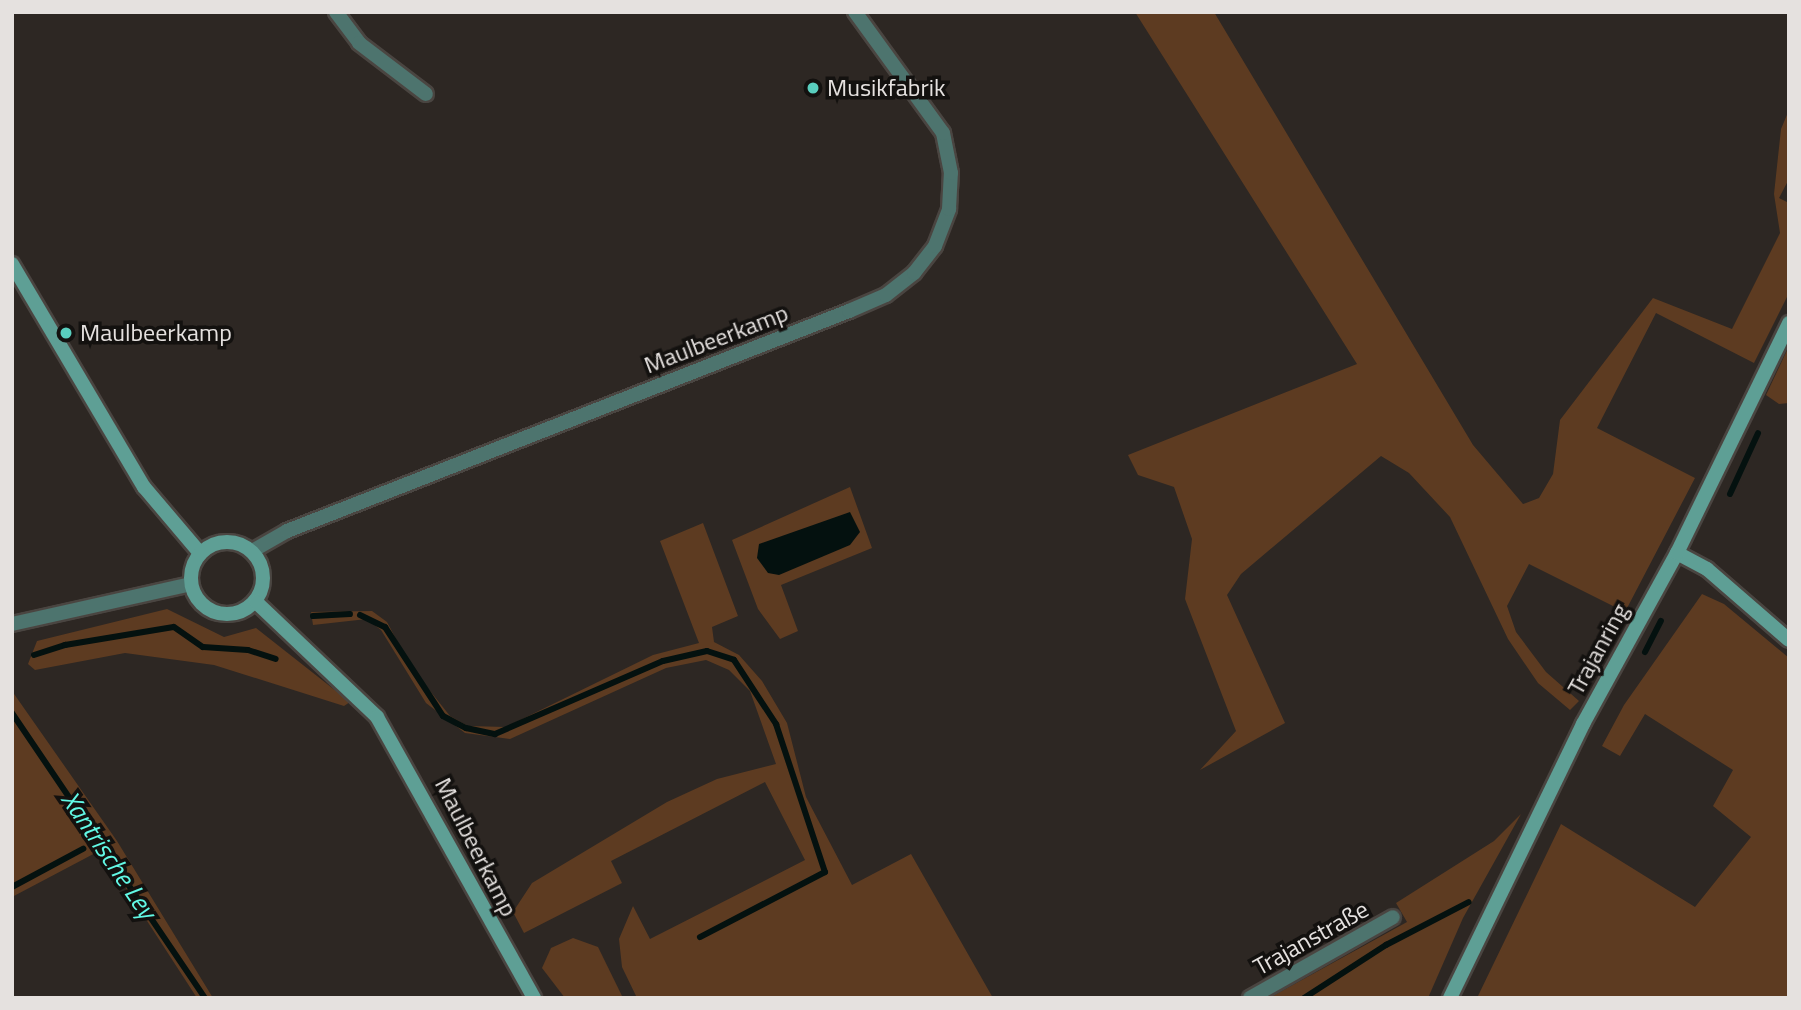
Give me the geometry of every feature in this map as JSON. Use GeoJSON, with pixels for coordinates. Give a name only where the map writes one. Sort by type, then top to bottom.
{"type":"FeatureCollection","features":[{"type":"Feature","properties":{"kind":"street"},"geometry":{"type":"LineString","coordinates":[[336,12],[359,43],[426,94]]}},
{"type":"Feature","properties":{"kind":"street","name":"Maulbeerkamp"},"geometry":{"type":"LineString","coordinates":[[253,551],[287,531],[849,311],[914,273],[935,246],[949,209],[951,173],[943,133],[855,12]]}},
{"type":"Feature","properties":{"kind":"street"},"geometry":{"type":"LineString","coordinates":[[12,264],[144,487],[200,553]]}},
{"type":"Feature","properties":{"kind":"street","name":"Trajanring"},"geometry":{"type":"LineString","coordinates":[[1450,998],[1583,724],[1677,553],[1789,323]]}},
{"type":"Feature","properties":{"kind":"street"},"geometry":{"type":"LineString","coordinates":[[226,541],[253,551],[264,575],[256,602],[232,615],[217,614],[195,597],[191,583],[200,553],[226,541]]}},
{"type":"Feature","properties":{"kind":"street"},"geometry":{"type":"LineString","coordinates":[[1677,553],[1707,569],[1789,640]]}},
{"type":"Feature","properties":{"kind":"street"},"geometry":{"type":"LineString","coordinates":[[12,624],[191,583]]}},
{"type":"Feature","properties":{"kind":"street","name":"Maulbeerkamp"},"geometry":{"type":"LineString","coordinates":[[256,602],[377,717],[534,998]]}},
{"type":"Feature","properties":{"kind":"street","name":"Trajanstraße"},"geometry":{"type":"LineString","coordinates":[[1250,998],[1393,917]]}},
{"type":"Feature","properties":{"kind":"shaded area"},"geometry":{"type":"Polygon","coordinates":[[[1135,12],[1214,12],[1473,445],[1523,504],[1539,498],[1553,474],[1560,420],[1653,298],[1732,329],[1780,233],[1774,194],[1781,129],[1789,110],[1789,179],[1779,198],[1789,203],[1789,293],[1754,363],[1656,313],[1597,428],[1695,478],[1625,612],[1529,564],[1507,606],[1516,632],[1546,672],[1579,701],[1570,710],[1538,683],[1508,639],[1450,517],[1409,473],[1381,456],[1241,574],[1227,595],[1285,723],[1200,770],[1236,731],[1185,599],[1192,539],[1174,487],[1138,475],[1128,455],[1357,364],[1135,12]]]}},
{"type":"Feature","properties":{"kind":"shaded area"},"geometry":{"type":"Polygon","coordinates":[[[1789,346],[1789,403],[1779,404],[1766,395],[1789,346]]]}},
{"type":"Feature","properties":{"kind":"shaded area"},"geometry":{"type":"Polygon","coordinates":[[[850,487],[872,548],[781,585],[798,631],[780,639],[758,609],[732,540],[850,487]]]}},
{"type":"Feature","properties":{"kind":"shaded area"},"geometry":{"type":"Polygon","coordinates":[[[850,512],[860,532],[850,545],[779,575],[768,573],[757,558],[759,544],[850,512]]]}},
{"type":"Feature","properties":{"kind":"shaded area"},"geometry":{"type":"Polygon","coordinates":[[[703,523],[738,616],[712,627],[714,642],[739,655],[762,681],[787,723],[806,797],[852,885],[911,854],[993,998],[637,998],[622,967],[619,939],[633,906],[650,939],[805,860],[765,782],[611,861],[622,883],[524,933],[513,912],[532,883],[667,802],[717,779],[776,764],[750,691],[729,670],[706,660],[666,668],[510,739],[465,733],[426,703],[381,630],[367,619],[313,625],[311,612],[372,611],[387,622],[411,667],[450,716],[468,726],[506,727],[653,655],[699,643],[660,541],[703,523]]]}},
{"type":"Feature","properties":{"kind":"shaded area"},"geometry":{"type":"Polygon","coordinates":[[[1702,594],[1724,604],[1789,658],[1789,998],[1477,998],[1561,824],[1695,907],[1751,837],[1713,806],[1733,770],[1645,714],[1620,756],[1602,746],[1624,705],[1702,594]]]}},
{"type":"Feature","properties":{"kind":"shaded area"},"geometry":{"type":"Polygon","coordinates":[[[167,609],[224,637],[256,628],[350,702],[344,706],[214,665],[125,653],[35,670],[28,664],[37,641],[167,609]]]}},
{"type":"Feature","properties":{"kind":"shaded area"},"geometry":{"type":"Polygon","coordinates":[[[12,691],[117,841],[213,998],[197,998],[101,850],[12,897],[12,691]]]}},
{"type":"Feature","properties":{"kind":"shaded area"},"geometry":{"type":"Polygon","coordinates":[[[1521,814],[1463,918],[1428,998],[1269,998],[1407,922],[1396,903],[1494,841],[1521,814]]]}},
{"type":"Feature","properties":{"kind":"shaded area"},"geometry":{"type":"Polygon","coordinates":[[[573,938],[598,947],[623,998],[565,998],[542,968],[551,948],[573,938]]]}},
{"type":"Feature","properties":{"kind":"waterway"},"geometry":{"type":"LineString","coordinates":[[1730,494],[1758,433]]}},
{"type":"Feature","properties":{"kind":"waterway"},"geometry":{"type":"LineString","coordinates":[[313,616],[350,614]]}},
{"type":"Feature","properties":{"kind":"waterway"},"geometry":{"type":"LineString","coordinates":[[360,615],[385,627],[443,716],[466,728],[495,734],[663,661],[707,651],[734,660],[776,724],[825,872],[700,937]]}},
{"type":"Feature","properties":{"kind":"waterway"},"geometry":{"type":"LineString","coordinates":[[1645,652],[1661,621]]}},
{"type":"Feature","properties":{"kind":"waterway"},"geometry":{"type":"LineString","coordinates":[[34,655],[65,645],[174,627],[203,647],[248,650],[276,659]]}},
{"type":"Feature","properties":{"kind":"waterway","name":"Xantrische Ley"},"geometry":{"type":"LineString","coordinates":[[12,713],[205,998]]}},
{"type":"Feature","properties":{"kind":"waterway"},"geometry":{"type":"LineString","coordinates":[[12,887],[83,849]]}},
{"type":"Feature","properties":{"kind":"waterway"},"geometry":{"type":"LineString","coordinates":[[1304,998],[1386,945],[1469,902]]}},
{"type":"Feature","properties":{"kind":"place","name":"Musikfabrik"},"geometry":{"type":"Point","coordinates":[813,88]}},
{"type":"Feature","properties":{"kind":"place","name":"Maulbeerkamp"},"geometry":{"type":"Point","coordinates":[66,333]}}]}
